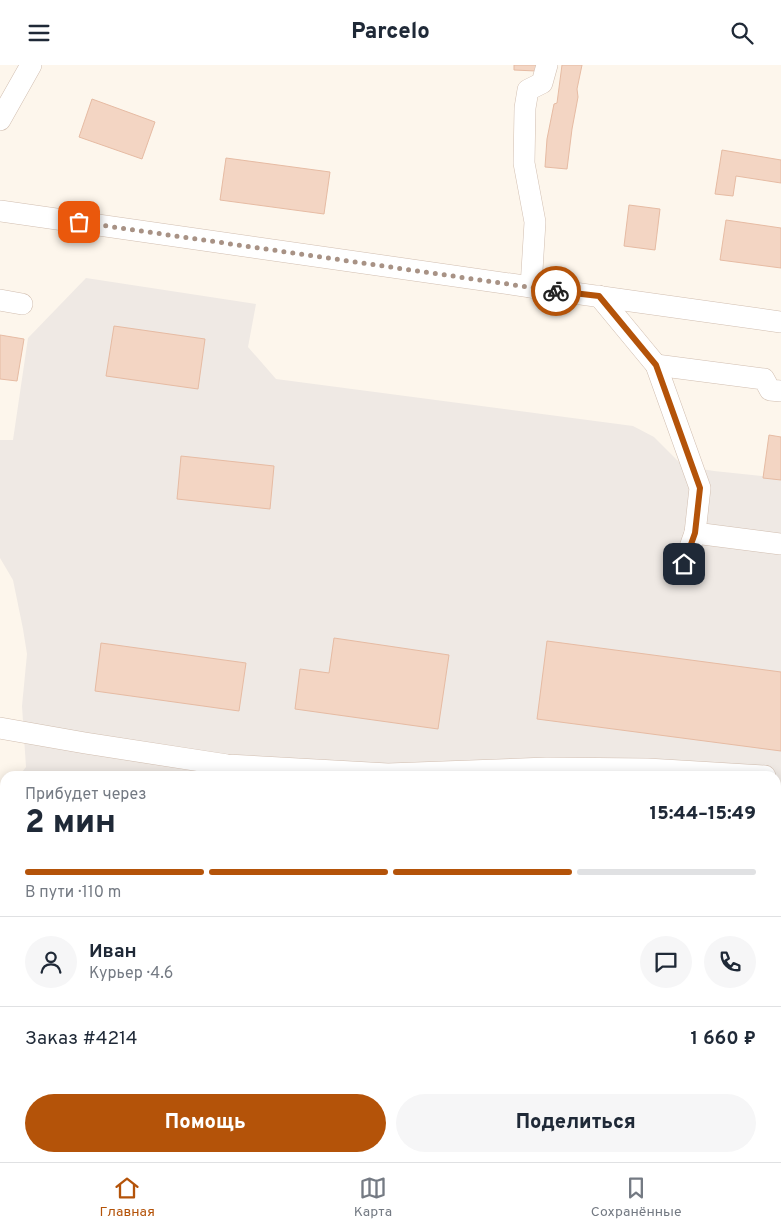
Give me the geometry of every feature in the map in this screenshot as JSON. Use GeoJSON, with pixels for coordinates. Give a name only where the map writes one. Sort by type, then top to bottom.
{"type":"FeatureCollection","features":[{"type":"Feature","properties":{"kind":"street"},"geometry":{"type":"LineString","coordinates":[[0,120],[31,65]]}},
{"type":"Feature","properties":{"kind":"street"},"geometry":{"type":"LineString","coordinates":[[531,287],[534,221],[524,163],[525,108],[528,90],[542,83],[547,65]]}},
{"type":"Feature","properties":{"kind":"street"},"geometry":{"type":"LineString","coordinates":[[0,211],[781,321]]}},
{"type":"Feature","properties":{"kind":"street"},"geometry":{"type":"LineString","coordinates":[[599,296],[656,365],[700,488],[695,533],[684,564]]}},
{"type":"Feature","properties":{"kind":"street"},"geometry":{"type":"LineString","coordinates":[[0,301],[22,304]]}},
{"type":"Feature","properties":{"kind":"street"},"geometry":{"type":"LineString","coordinates":[[656,365],[764,379],[770,390],[781,391]]}},
{"type":"Feature","properties":{"kind":"street"},"geometry":{"type":"LineString","coordinates":[[695,533],[781,544]]}},
{"type":"Feature","properties":{"kind":"street"},"geometry":{"type":"LineString","coordinates":[[0,728],[227,765],[334,771]]}},
{"type":"Feature","properties":{"kind":"street"},"geometry":{"type":"LineString","coordinates":[[468,771],[547,768],[681,771]]}},
{"type":"Feature","properties":{"kind":"shaded area"},"geometry":{"type":"Polygon","coordinates":[[[86,278],[256,304],[248,347],[276,379],[633,426],[654,437],[683,466],[781,478],[781,771],[23,771],[26,767],[22,706],[27,654],[13,580],[0,558],[0,440],[13,440],[28,338],[86,278]]]}},
{"type":"Feature","properties":{"kind":"building"},"geometry":{"type":"Polygon","coordinates":[[[514,65],[537,65],[536,71],[514,70],[514,65]]]}},
{"type":"Feature","properties":{"kind":"building"},"geometry":{"type":"Polygon","coordinates":[[[562,65],[582,65],[577,89],[578,97],[567,169],[545,167],[547,139],[554,104],[557,103],[562,65]]]}},
{"type":"Feature","properties":{"kind":"building"},"geometry":{"type":"Polygon","coordinates":[[[92,99],[155,122],[142,159],[79,137],[92,99]]]}},
{"type":"Feature","properties":{"kind":"building"},"geometry":{"type":"Polygon","coordinates":[[[722,150],[781,160],[781,183],[736,176],[733,196],[715,194],[722,150]]]}},
{"type":"Feature","properties":{"kind":"building"},"geometry":{"type":"Polygon","coordinates":[[[226,158],[330,172],[324,214],[220,200],[226,158]]]}},
{"type":"Feature","properties":{"kind":"building"},"geometry":{"type":"Polygon","coordinates":[[[629,205],[660,209],[655,250],[624,246],[629,205]]]}},
{"type":"Feature","properties":{"kind":"building"},"geometry":{"type":"Polygon","coordinates":[[[726,220],[781,228],[781,268],[720,260],[726,220]]]}},
{"type":"Feature","properties":{"kind":"building"},"geometry":{"type":"Polygon","coordinates":[[[114,326],[205,339],[198,389],[106,376],[114,326]]]}},
{"type":"Feature","properties":{"kind":"building"},"geometry":{"type":"Polygon","coordinates":[[[0,335],[24,339],[17,381],[0,379],[0,335]]]}},
{"type":"Feature","properties":{"kind":"building"},"geometry":{"type":"Polygon","coordinates":[[[769,435],[781,437],[781,480],[763,478],[769,435]]]}},
{"type":"Feature","properties":{"kind":"building"},"geometry":{"type":"Polygon","coordinates":[[[181,456],[274,466],[270,509],[177,499],[181,456]]]}},
{"type":"Feature","properties":{"kind":"building"},"geometry":{"type":"Polygon","coordinates":[[[334,638],[449,655],[438,729],[295,709],[300,669],[329,673],[334,638]]]}},
{"type":"Feature","properties":{"kind":"building"},"geometry":{"type":"Polygon","coordinates":[[[547,641],[781,672],[781,751],[537,719],[547,641]]]}},
{"type":"Feature","properties":{"kind":"building"},"geometry":{"type":"Polygon","coordinates":[[[101,643],[246,663],[239,711],[95,691],[101,643]]]}},
{"type":"Feature","properties":{"kind":"way so far"},"geometry":{"type":"LineString","coordinates":[[79,222],[556,291]]}},
{"type":"Feature","properties":{"kind":"route"},"geometry":{"type":"LineString","coordinates":[[556,291],[599,296],[656,365],[700,488],[695,533],[684,564]]}}]}
